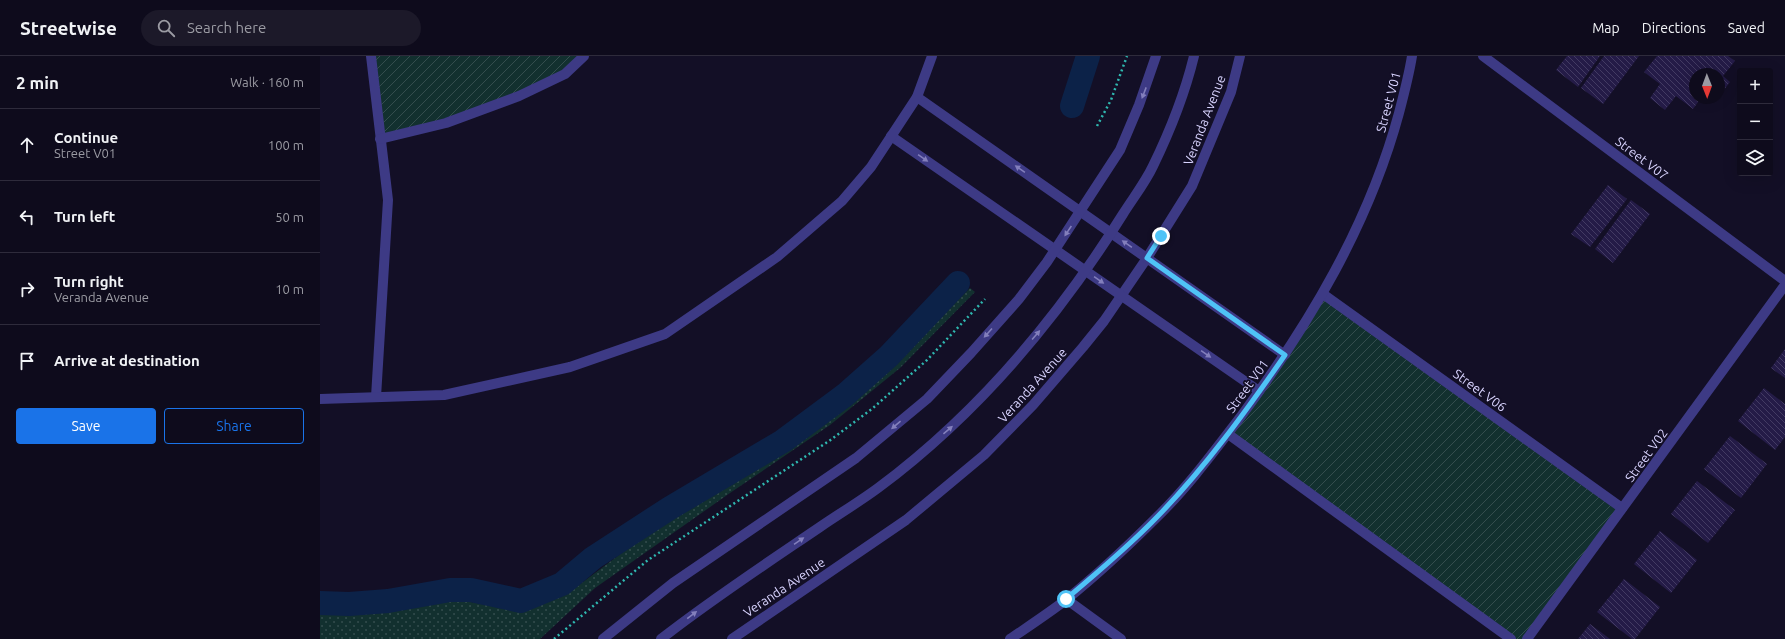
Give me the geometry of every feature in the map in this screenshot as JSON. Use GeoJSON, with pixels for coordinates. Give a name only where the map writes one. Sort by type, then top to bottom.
{"type":"FeatureCollection","features":[{"type":"Feature","properties":{"kind":"street"},"geometry":{"type":"LineString","coordinates":[[371,56],[388,200],[376,398]]}},
{"type":"Feature","properties":{"kind":"street"},"geometry":{"type":"LineString","coordinates":[[380,139],[446,123],[519,96],[564,74],[584,56]]}},
{"type":"Feature","properties":{"kind":"street"},"geometry":{"type":"LineString","coordinates":[[320,399],[444,395],[570,367],[665,334],[777,257],[836,206],[871,167],[917,97],[932,56]]}},
{"type":"Feature","properties":{"kind":"street"},"geometry":{"type":"LineString","coordinates":[[602,639],[673,583],[856,458],[927,399],[971,353],[1019,299],[1055,250],[1120,150],[1139,105],[1156,56]]}},
{"type":"Feature","properties":{"kind":"street"},"geometry":{"type":"LineString","coordinates":[[661,639],[701,608],[878,488],[952,426],[999,378],[1048,322],[1085,271],[1111,233],[1152,167],[1188,80],[1194,56]]}},
{"type":"Feature","properties":{"kind":"street","name":"Veranda Avenue"},"geometry":{"type":"LineString","coordinates":[[732,639],[906,520],[984,456],[1033,405],[1083,347],[1121,296],[1147,258],[1192,186],[1231,92],[1240,56]]}},
{"type":"Feature","properties":{"kind":"street","name":"Street V01"},"geometry":{"type":"LineString","coordinates":[[1010,639],[1066,599],[1106,566],[1157,517],[1194,476],[1228,434],[1285,355],[1323,294],[1348,249],[1391,143],[1410,72],[1412,56]]}},
{"type":"Feature","properties":{"kind":"street","name":"Street V07"},"geometry":{"type":"LineString","coordinates":[[1482,56],[1785,281]]}},
{"type":"Feature","properties":{"kind":"street"},"geometry":{"type":"LineString","coordinates":[[917,97],[1285,355]]}},
{"type":"Feature","properties":{"kind":"street"},"geometry":{"type":"LineString","coordinates":[[891,136],[1259,391]]}},
{"type":"Feature","properties":{"kind":"street","name":"Street V02"},"geometry":{"type":"LineString","coordinates":[[1527,639],[1785,285]]}},
{"type":"Feature","properties":{"kind":"street","name":"Street V06"},"geometry":{"type":"LineString","coordinates":[[1323,294],[1622,508]]}},
{"type":"Feature","properties":{"kind":"street"},"geometry":{"type":"LineString","coordinates":[[1228,434],[1510,639]]}},
{"type":"Feature","properties":{"kind":"street"},"geometry":{"type":"LineString","coordinates":[[1066,599],[1121,639]]}},
{"type":"Feature","properties":{"kind":"path"},"geometry":{"type":"LineString","coordinates":[[1097,126],[1111,100],[1127,56]]}},
{"type":"Feature","properties":{"kind":"path"},"geometry":{"type":"LineString","coordinates":[[554,639],[648,560],[829,441],[873,408],[927,360],[985,299]]}},
{"type":"Feature","properties":{"kind":"green space"},"geometry":{"type":"Polygon","coordinates":[[[371,56],[584,56],[565,74],[519,96],[380,139],[371,56]]]}},
{"type":"Feature","properties":{"kind":"green space"},"geometry":{"type":"Polygon","coordinates":[[[970,288],[975,292],[900,368],[830,425],[595,588],[540,639],[320,639],[320,612],[400,607],[455,599],[492,606],[525,609],[571,591],[631,546],[771,455],[860,394],[970,288]]]}},
{"type":"Feature","properties":{"kind":"green space"},"geometry":{"type":"Polygon","coordinates":[[[1323,294],[1622,508],[1527,639],[1511,639],[1228,434],[1323,294]]]}},
{"type":"Feature","properties":{"kind":"building"},"geometry":{"type":"Polygon","coordinates":[[[1567,56],[1600,56],[1578,87],[1556,70],[1567,56]]]}},
{"type":"Feature","properties":{"kind":"building"},"geometry":{"type":"Polygon","coordinates":[[[1604,56],[1639,56],[1603,104],[1581,88],[1604,56]]]}},
{"type":"Feature","properties":{"kind":"building"},"geometry":{"type":"Polygon","coordinates":[[[1657,56],[1728,56],[1735,61],[1725,74],[1725,68],[1689,68],[1689,104],[1697,104],[1693,109],[1676,96],[1665,110],[1650,98],[1660,84],[1644,72],[1657,56]]]}},
{"type":"Feature","properties":{"kind":"building"},"geometry":{"type":"Polygon","coordinates":[[[1725,78],[1730,82],[1725,88],[1725,78]]]}},
{"type":"Feature","properties":{"kind":"building"},"geometry":{"type":"Polygon","coordinates":[[[1608,185],[1627,199],[1590,247],[1571,234],[1608,185]]]}},
{"type":"Feature","properties":{"kind":"building"},"geometry":{"type":"Polygon","coordinates":[[[1631,200],[1650,214],[1613,263],[1595,249],[1631,200]]]}},
{"type":"Feature","properties":{"kind":"building"},"geometry":{"type":"Polygon","coordinates":[[[1785,349],[1785,378],[1771,368],[1785,349]]]}},
{"type":"Feature","properties":{"kind":"building"},"geometry":{"type":"Polygon","coordinates":[[[1764,388],[1785,404],[1785,437],[1775,450],[1738,421],[1764,388]]]}},
{"type":"Feature","properties":{"kind":"building"},"geometry":{"type":"Polygon","coordinates":[[[1730,436],[1767,464],[1741,498],[1704,469],[1730,436]]]}},
{"type":"Feature","properties":{"kind":"building"},"geometry":{"type":"Polygon","coordinates":[[[1697,481],[1735,510],[1708,543],[1671,514],[1697,481]]]}},
{"type":"Feature","properties":{"kind":"building"},"geometry":{"type":"Polygon","coordinates":[[[1660,531],[1697,560],[1671,593],[1634,564],[1660,531]]]}},
{"type":"Feature","properties":{"kind":"building"},"geometry":{"type":"Polygon","coordinates":[[[1624,579],[1660,607],[1635,639],[1632,639],[1597,612],[1624,579]]]}},
{"type":"Feature","properties":{"kind":"building"},"geometry":{"type":"Polygon","coordinates":[[[1590,624],[1610,639],[1578,639],[1590,624]]]}},
{"type":"Feature","properties":{"kind":"waterway"},"geometry":{"type":"LineString","coordinates":[[1072,106],[1088,56]]}},
{"type":"Feature","properties":{"kind":"waterway"},"geometry":{"type":"LineString","coordinates":[[320,603],[349,604],[388,601],[450,590],[471,590],[521,601],[562,584],[593,558],[670,508],[783,441],[845,395],[889,356],[958,283]]}},
{"type":"Feature","properties":{"kind":"route"},"geometry":{"type":"LineString","coordinates":[[1066,599],[1106,566],[1157,517],[1194,476],[1228,434],[1285,355],[1147,258],[1161,236]]}}]}
